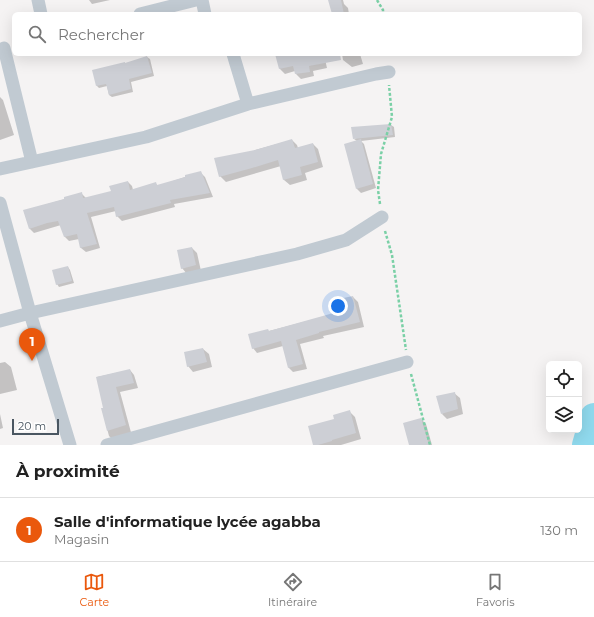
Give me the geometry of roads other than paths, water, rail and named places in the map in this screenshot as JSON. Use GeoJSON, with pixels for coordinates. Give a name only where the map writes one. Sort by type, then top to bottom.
{"type":"FeatureCollection","features":[{"type":"Feature","properties":{"kind":"street"},"geometry":{"type":"LineString","coordinates":[[38,0],[41,12]]}},
{"type":"Feature","properties":{"kind":"street"},"geometry":{"type":"LineString","coordinates":[[148,12],[196,0]]}},
{"type":"Feature","properties":{"kind":"street"},"geometry":{"type":"LineString","coordinates":[[202,0],[205,12]]}},
{"type":"Feature","properties":{"kind":"street"},"geometry":{"type":"LineString","coordinates":[[6,48],[32,162]]}},
{"type":"Feature","properties":{"kind":"street"},"geometry":{"type":"LineString","coordinates":[[233,56],[248,104]]}},
{"type":"Feature","properties":{"kind":"street"},"geometry":{"type":"LineString","coordinates":[[0,169],[146,137],[248,104],[389,72]]}},
{"type":"Feature","properties":{"kind":"street"},"geometry":{"type":"LineString","coordinates":[[0,203],[30,313],[70,445]]}},
{"type":"Feature","properties":{"kind":"street"},"geometry":{"type":"LineString","coordinates":[[0,322],[30,313],[297,254],[346,240],[382,217]]}},
{"type":"Feature","properties":{"kind":"street"},"geometry":{"type":"LineString","coordinates":[[107,445],[407,362]]}},
{"type":"Feature","properties":{"kind":"waterway"},"geometry":{"type":"LineString","coordinates":[[586,445],[594,417]]}},
{"type":"Feature","properties":{"kind":"place","name":"Salle d'informatique lycée agabba"},"geometry":{"type":"Point","coordinates":[32,361]}}]}
